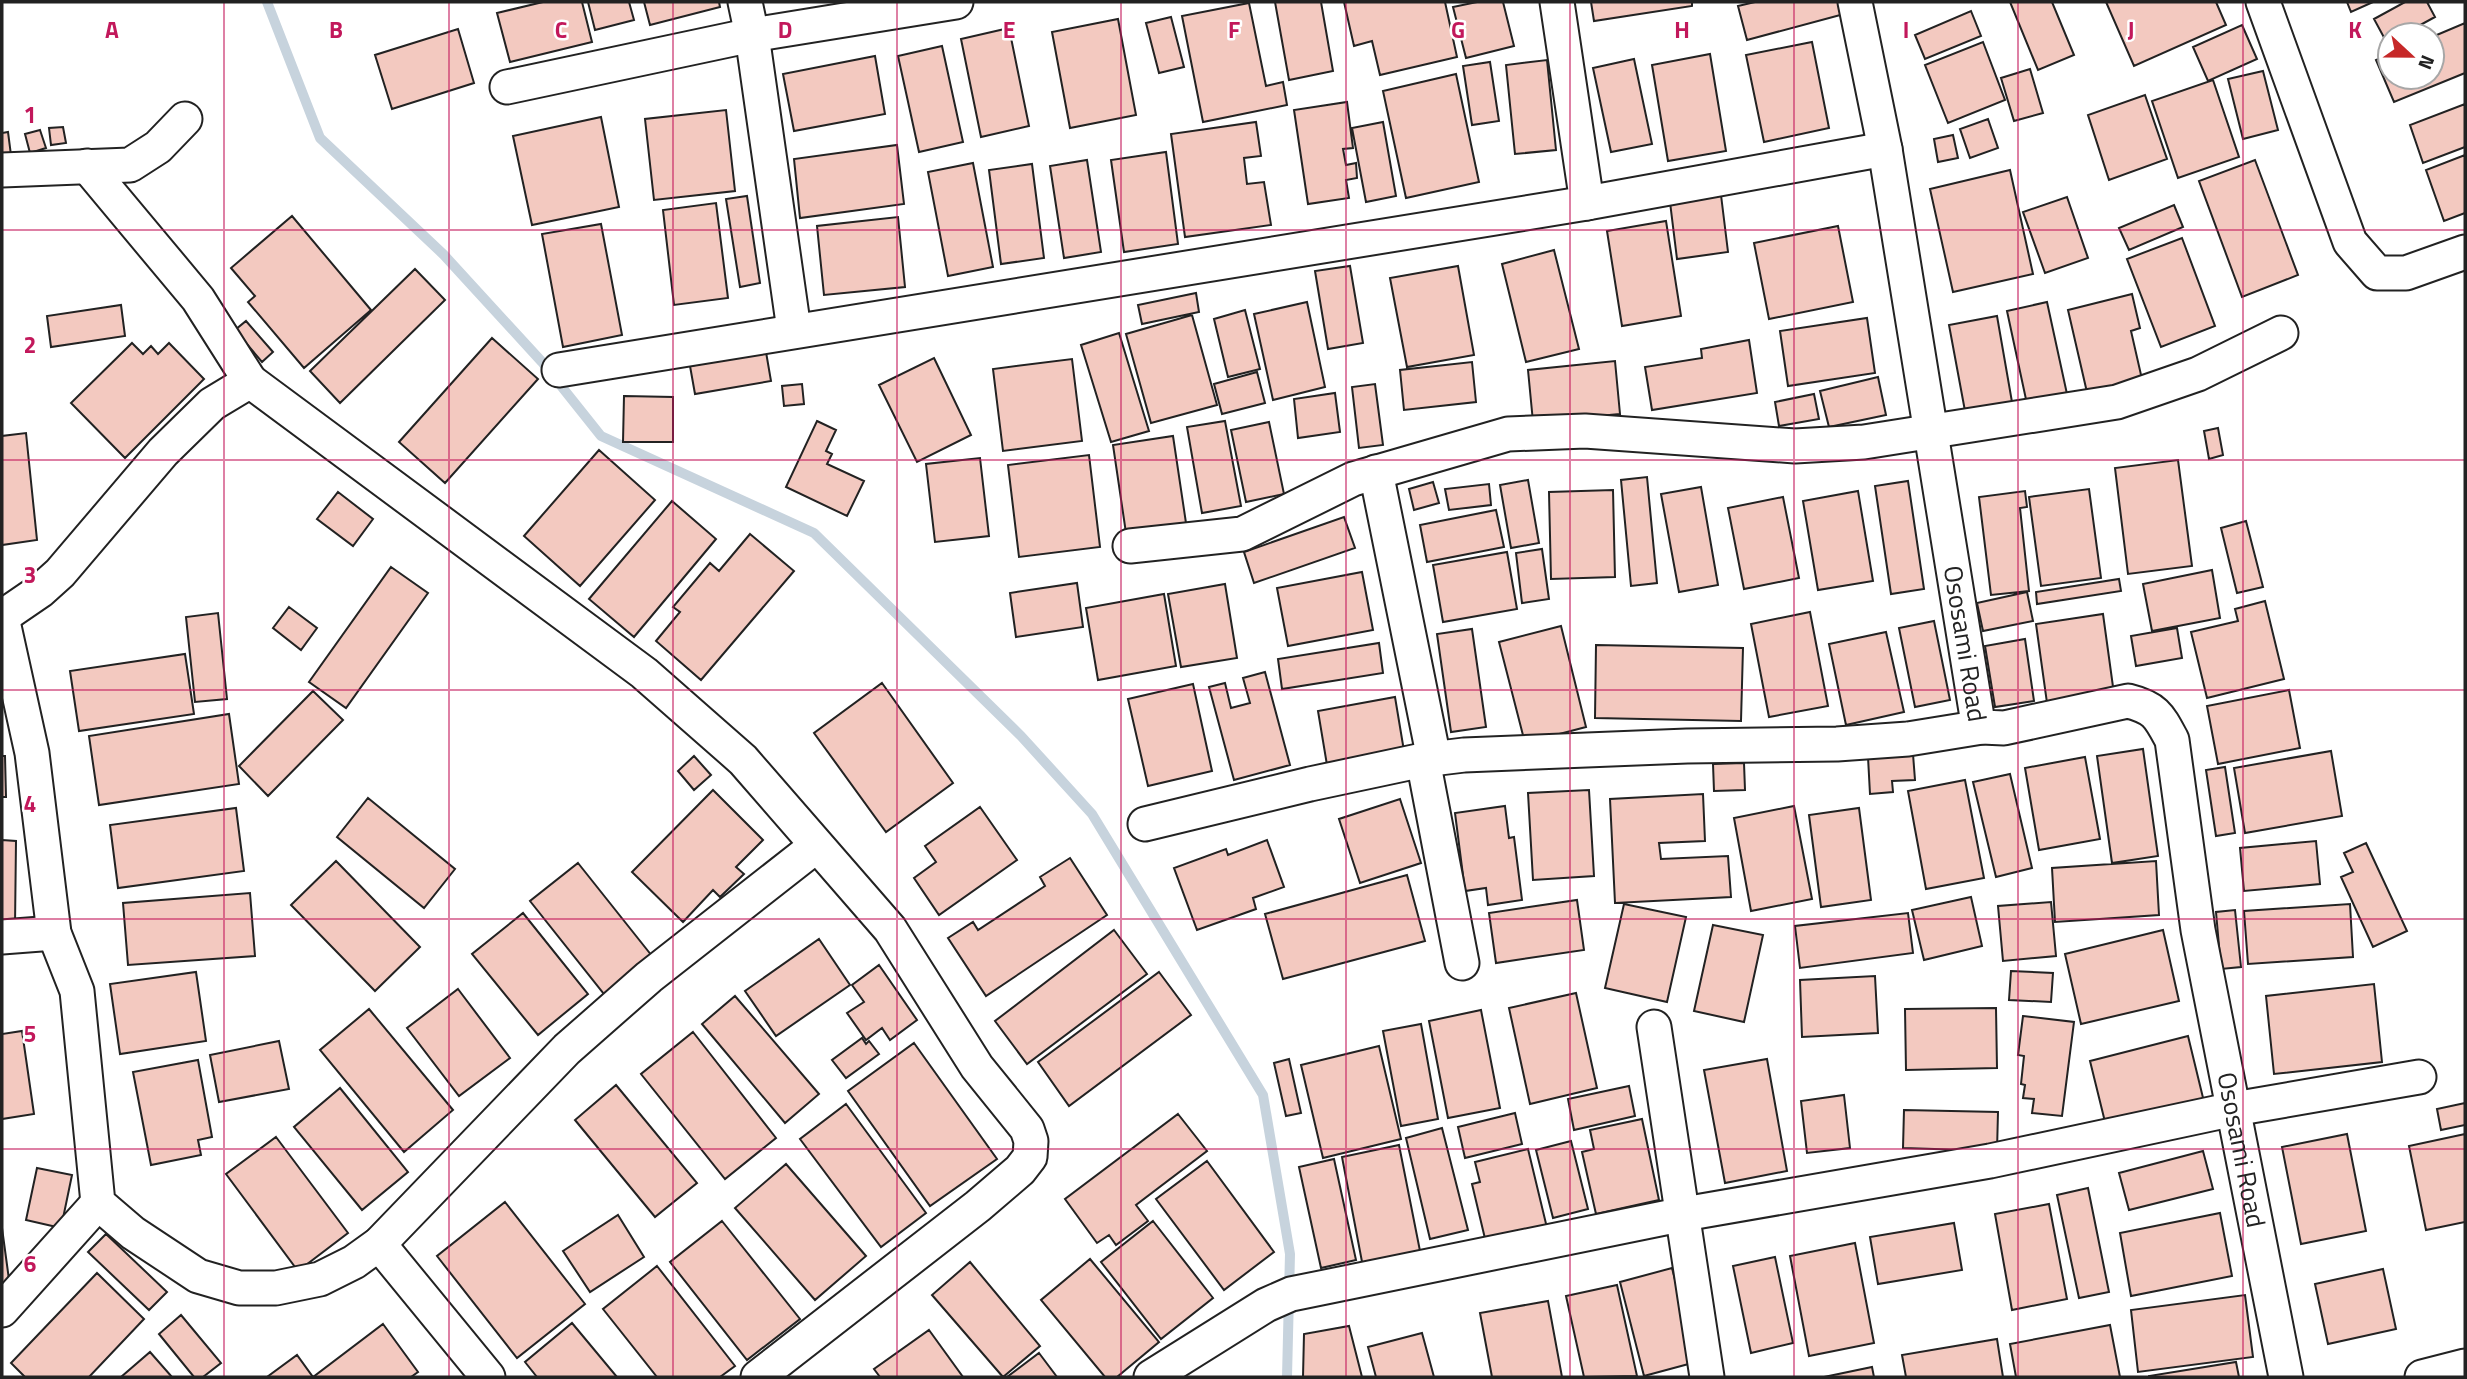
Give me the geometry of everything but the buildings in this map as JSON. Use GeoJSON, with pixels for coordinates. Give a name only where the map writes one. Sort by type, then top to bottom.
{"type":"FeatureCollection","features":[{"type":"Feature","properties":{"kind":"street"},"geometry":{"type":"LineString","coordinates":[[745,2],[794,330]]}},
{"type":"Feature","properties":{"kind":"street"},"geometry":{"type":"LineString","coordinates":[[508,87],[752,35],[956,2]]}},
{"type":"Feature","properties":{"kind":"street"},"geometry":{"type":"LineString","coordinates":[[1557,2],[1587,203]]}},
{"type":"Feature","properties":{"kind":"street","name":"Ososami Road"},"geometry":{"type":"LineString","coordinates":[[1855,2],[1885,149],[1974,707],[1982,727],[2004,728],[2128,701],[2147,706],[2160,717],[2172,740],[2198,930],[2287,1377]]}},
{"type":"Feature","properties":{"kind":"street"},"geometry":{"type":"LineString","coordinates":[[2263,2],[2350,242],[2362,258],[2377,273],[2406,273],[2465,252]]}},
{"type":"Feature","properties":{"kind":"street"},"geometry":{"type":"LineString","coordinates":[[2,170],[130,164],[159,147],[185,119]]}},
{"type":"Feature","properties":{"kind":"street"},"geometry":{"type":"LineString","coordinates":[[559,370],[1587,203],[1885,149]]}},
{"type":"Feature","properties":{"kind":"street"},"geometry":{"type":"LineString","coordinates":[[87,166],[198,299],[250,381],[644,673],[743,760],[890,929],[978,1067],[1027,1129],[1031,1141],[1030,1157],[1020,1170],[978,1206],[758,1377]]}},
{"type":"Feature","properties":{"kind":"street"},"geometry":{"type":"LineString","coordinates":[[1130,546],[1242,534],[1353,479],[1508,434],[1585,431],[1795,446],[1864,442],[2117,402],[2198,374],[2280,333]]}},
{"type":"Feature","properties":{"kind":"street"},"geometry":{"type":"LineString","coordinates":[[250,381],[212,404],[163,452],[60,573],[40,591],[2,617],[32,753],[54,933],[78,991],[98,1203],[133,1233],[198,1276],[240,1288],[276,1288],[320,1279],[354,1262],[379,1244],[568,1049],[649,977],[816,846]]}},
{"type":"Feature","properties":{"kind":"street"},"geometry":{"type":"LineString","coordinates":[[1376,472],[1462,962]]}},
{"type":"Feature","properties":{"kind":"street"},"geometry":{"type":"LineString","coordinates":[[1145,824],[1310,784],[1464,755],[1673,746],[1837,744],[1908,739],[1982,727]]}},
{"type":"Feature","properties":{"kind":"street"},"geometry":{"type":"LineString","coordinates":[[2,937],[54,933]]}},
{"type":"Feature","properties":{"kind":"street"},"geometry":{"type":"LineString","coordinates":[[1654,1027],[1707,1377]]}},
{"type":"Feature","properties":{"kind":"street"},"geometry":{"type":"LineString","coordinates":[[1151,1377],[1266,1305],[1291,1294],[1684,1214],[1990,1161],[2234,1109],[2419,1077]]}},
{"type":"Feature","properties":{"kind":"street"},"geometry":{"type":"LineString","coordinates":[[2,1310],[98,1203]]}},
{"type":"Feature","properties":{"kind":"street"},"geometry":{"type":"LineString","coordinates":[[379,1244],[488,1377]]}},
{"type":"Feature","properties":{"kind":"street"},"geometry":{"type":"LineString","coordinates":[[2422,1377],[2465,1366]]}},
{"type":"Feature","properties":{"kind":"waterway"},"geometry":{"type":"LineString","coordinates":[[267,2],[320,138],[444,255],[542,362],[601,436],[814,533],[1021,736],[1092,814],[1263,1095],[1290,1254],[1287,1377]]}}]}
